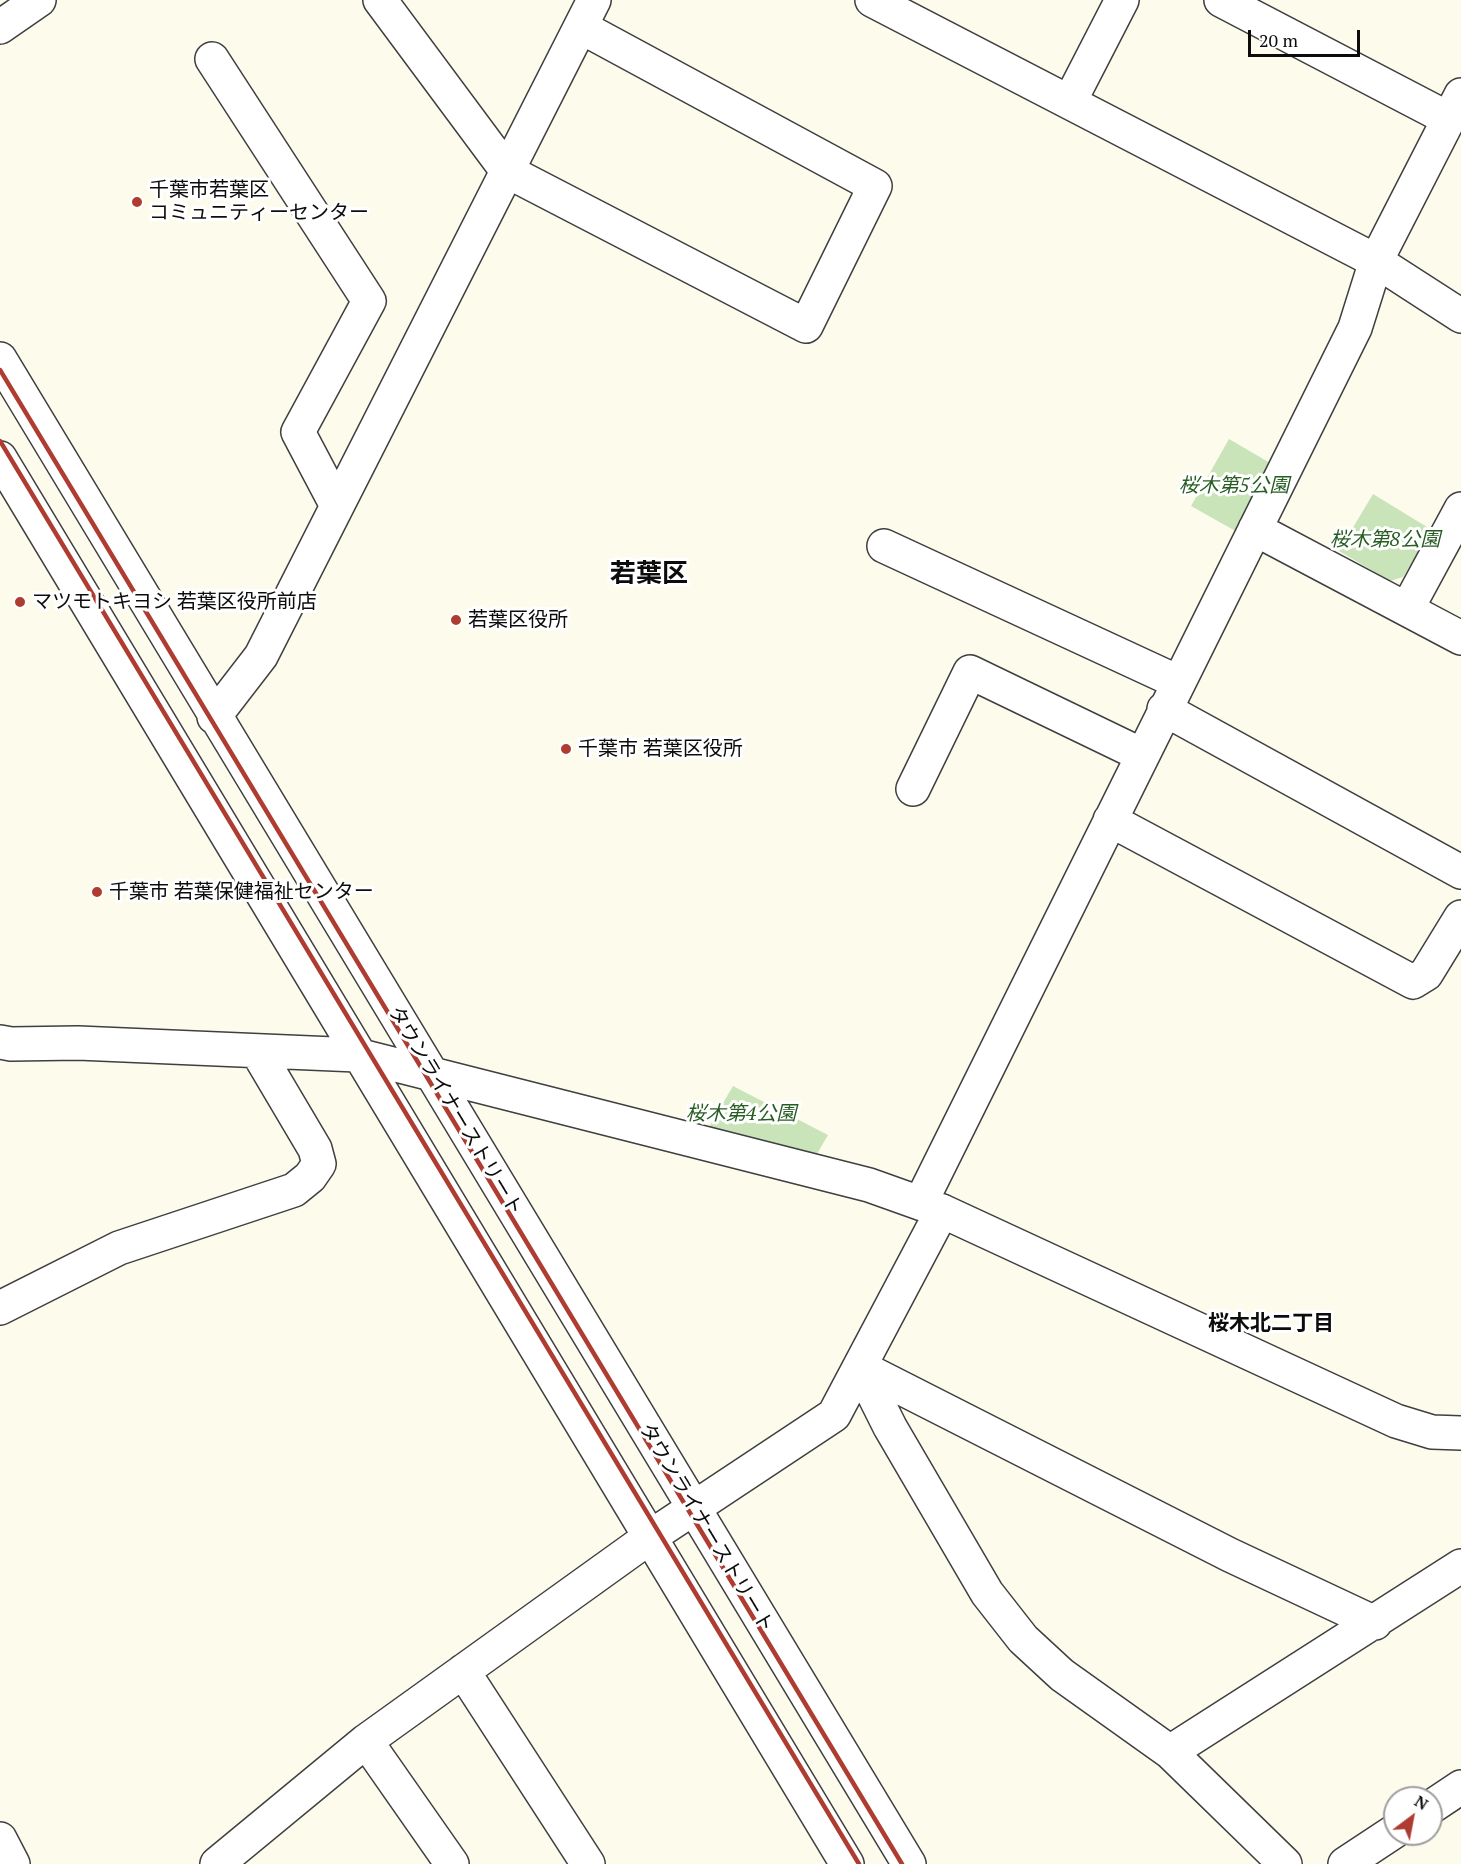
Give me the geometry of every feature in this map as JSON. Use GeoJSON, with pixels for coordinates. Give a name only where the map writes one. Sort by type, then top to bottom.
{"type":"FeatureCollection","features":[{"type":"Feature","properties":{"kind":"street"},"geometry":{"type":"LineString","coordinates":[[0,27],[39,0]]}},
{"type":"Feature","properties":{"kind":"street"},"geometry":{"type":"LineString","coordinates":[[214,717],[261,656],[336,504],[507,171],[587,13],[875,186],[806,326],[507,171],[380,0]]}},
{"type":"Feature","properties":{"kind":"street"},"geometry":{"type":"LineString","coordinates":[[872,0],[1376,261],[1461,316]]}},
{"type":"Feature","properties":{"kind":"street"},"geometry":{"type":"LineString","coordinates":[[1070,101],[1122,0]]}},
{"type":"Feature","properties":{"kind":"street"},"geometry":{"type":"LineString","coordinates":[[218,1864],[366,1741],[693,1507],[834,1415],[860,1367],[1110,820],[1355,328],[1376,261],[1455,107],[1221,0]]}},
{"type":"Feature","properties":{"kind":"street"},"geometry":{"type":"LineString","coordinates":[[212,59],[369,301],[298,432],[336,504]]}},
{"type":"Feature","properties":{"kind":"street","name":"タウンライナーストリート"},"geometry":{"type":"LineString","coordinates":[[0,360],[909,1864]]}},
{"type":"Feature","properties":{"kind":"street"},"geometry":{"type":"LineString","coordinates":[[0,458],[357,1055],[847,1864]]}},
{"type":"Feature","properties":{"kind":"street"},"geometry":{"type":"LineString","coordinates":[[1407,609],[1461,509]]}},
{"type":"Feature","properties":{"kind":"street"},"geometry":{"type":"LineString","coordinates":[[1255,529],[1461,638]]}},
{"type":"Feature","properties":{"kind":"street"},"geometry":{"type":"LineString","coordinates":[[884,546],[1171,696],[1461,872]]}},
{"type":"Feature","properties":{"kind":"street"},"geometry":{"type":"LineString","coordinates":[[913,789],[970,672],[1142,755]]}},
{"type":"Feature","properties":{"kind":"street"},"geometry":{"type":"LineString","coordinates":[[1110,820],[1413,982],[1426,974],[1461,917]]}},
{"type":"Feature","properties":{"kind":"street"},"geometry":{"type":"LineString","coordinates":[[0,1042],[11,1044],[78,1043],[357,1055],[869,1185],[932,1207],[1396,1421],[1432,1432],[1461,1433]]}},
{"type":"Feature","properties":{"kind":"street"},"geometry":{"type":"LineString","coordinates":[[0,1308],[119,1248],[294,1190],[310,1177],[319,1164],[315,1149],[257,1051]]}},
{"type":"Feature","properties":{"kind":"street"},"geometry":{"type":"LineString","coordinates":[[860,1367],[1230,1555],[1375,1623]]}},
{"type":"Feature","properties":{"kind":"street"},"geometry":{"type":"LineString","coordinates":[[860,1367],[890,1427],[987,1593],[1023,1639],[1062,1675],[1170,1752],[1285,1864]]}},
{"type":"Feature","properties":{"kind":"street"},"geometry":{"type":"LineString","coordinates":[[1170,1752],[1461,1566]]}},
{"type":"Feature","properties":{"kind":"street"},"geometry":{"type":"LineString","coordinates":[[463,1671],[588,1864]]}},
{"type":"Feature","properties":{"kind":"street"},"geometry":{"type":"LineString","coordinates":[[366,1741],[452,1864]]}},
{"type":"Feature","properties":{"kind":"street"},"geometry":{"type":"LineString","coordinates":[[1443,1799],[1461,1787]]}},
{"type":"Feature","properties":{"kind":"street"},"geometry":{"type":"LineString","coordinates":[[0,1839],[13,1864]]}},
{"type":"Feature","properties":{"kind":"street"},"geometry":{"type":"LineString","coordinates":[[1345,1864],[1383,1839]]}},
{"type":"Feature","properties":{"kind":"green space","name":"桜木第5公園"},"geometry":{"type":"Polygon","coordinates":[[[1229,439],[1277,467],[1239,533],[1191,506],[1229,439]]]}},
{"type":"Feature","properties":{"kind":"green space","name":"桜木第8公園"},"geometry":{"type":"Polygon","coordinates":[[[1373,494],[1432,530],[1403,577],[1390,581],[1339,551],[1373,494]]]}},
{"type":"Feature","properties":{"kind":"green space","name":"桜木第4公園"},"geometry":{"type":"Polygon","coordinates":[[[733,1086],[828,1135],[817,1154],[709,1127],[733,1086]]]}},
{"type":"Feature","properties":{"kind":"railway"},"geometry":{"type":"LineString","coordinates":[[0,370],[902,1864]]}},
{"type":"Feature","properties":{"kind":"railway"},"geometry":{"type":"LineString","coordinates":[[0,441],[859,1864]]}},
{"type":"Feature","properties":{"kind":"place","name":"千葉市若葉区 コミュニティーセンター"},"geometry":{"type":"Point","coordinates":[137,202]}},
{"type":"Feature","properties":{"kind":"place","name":"マツモトキヨシ 若葉区役所前店"},"geometry":{"type":"Point","coordinates":[20,602]}},
{"type":"Feature","properties":{"kind":"place","name":"若葉区役所"},"geometry":{"type":"Point","coordinates":[456,620]}},
{"type":"Feature","properties":{"kind":"place","name":"千葉市 若葉区役所"},"geometry":{"type":"Point","coordinates":[566,749]}},
{"type":"Feature","properties":{"kind":"place","name":"千葉市 若葉保健福祉センター"},"geometry":{"type":"Point","coordinates":[97,892]}},
{"type":"Feature","properties":{"kind":"district","name":"若葉区"},"geometry":{"type":"Point","coordinates":[649,575]}},
{"type":"Feature","properties":{"kind":"district","name":"桜木北二丁目"},"geometry":{"type":"Point","coordinates":[1271,1324]}}]}
